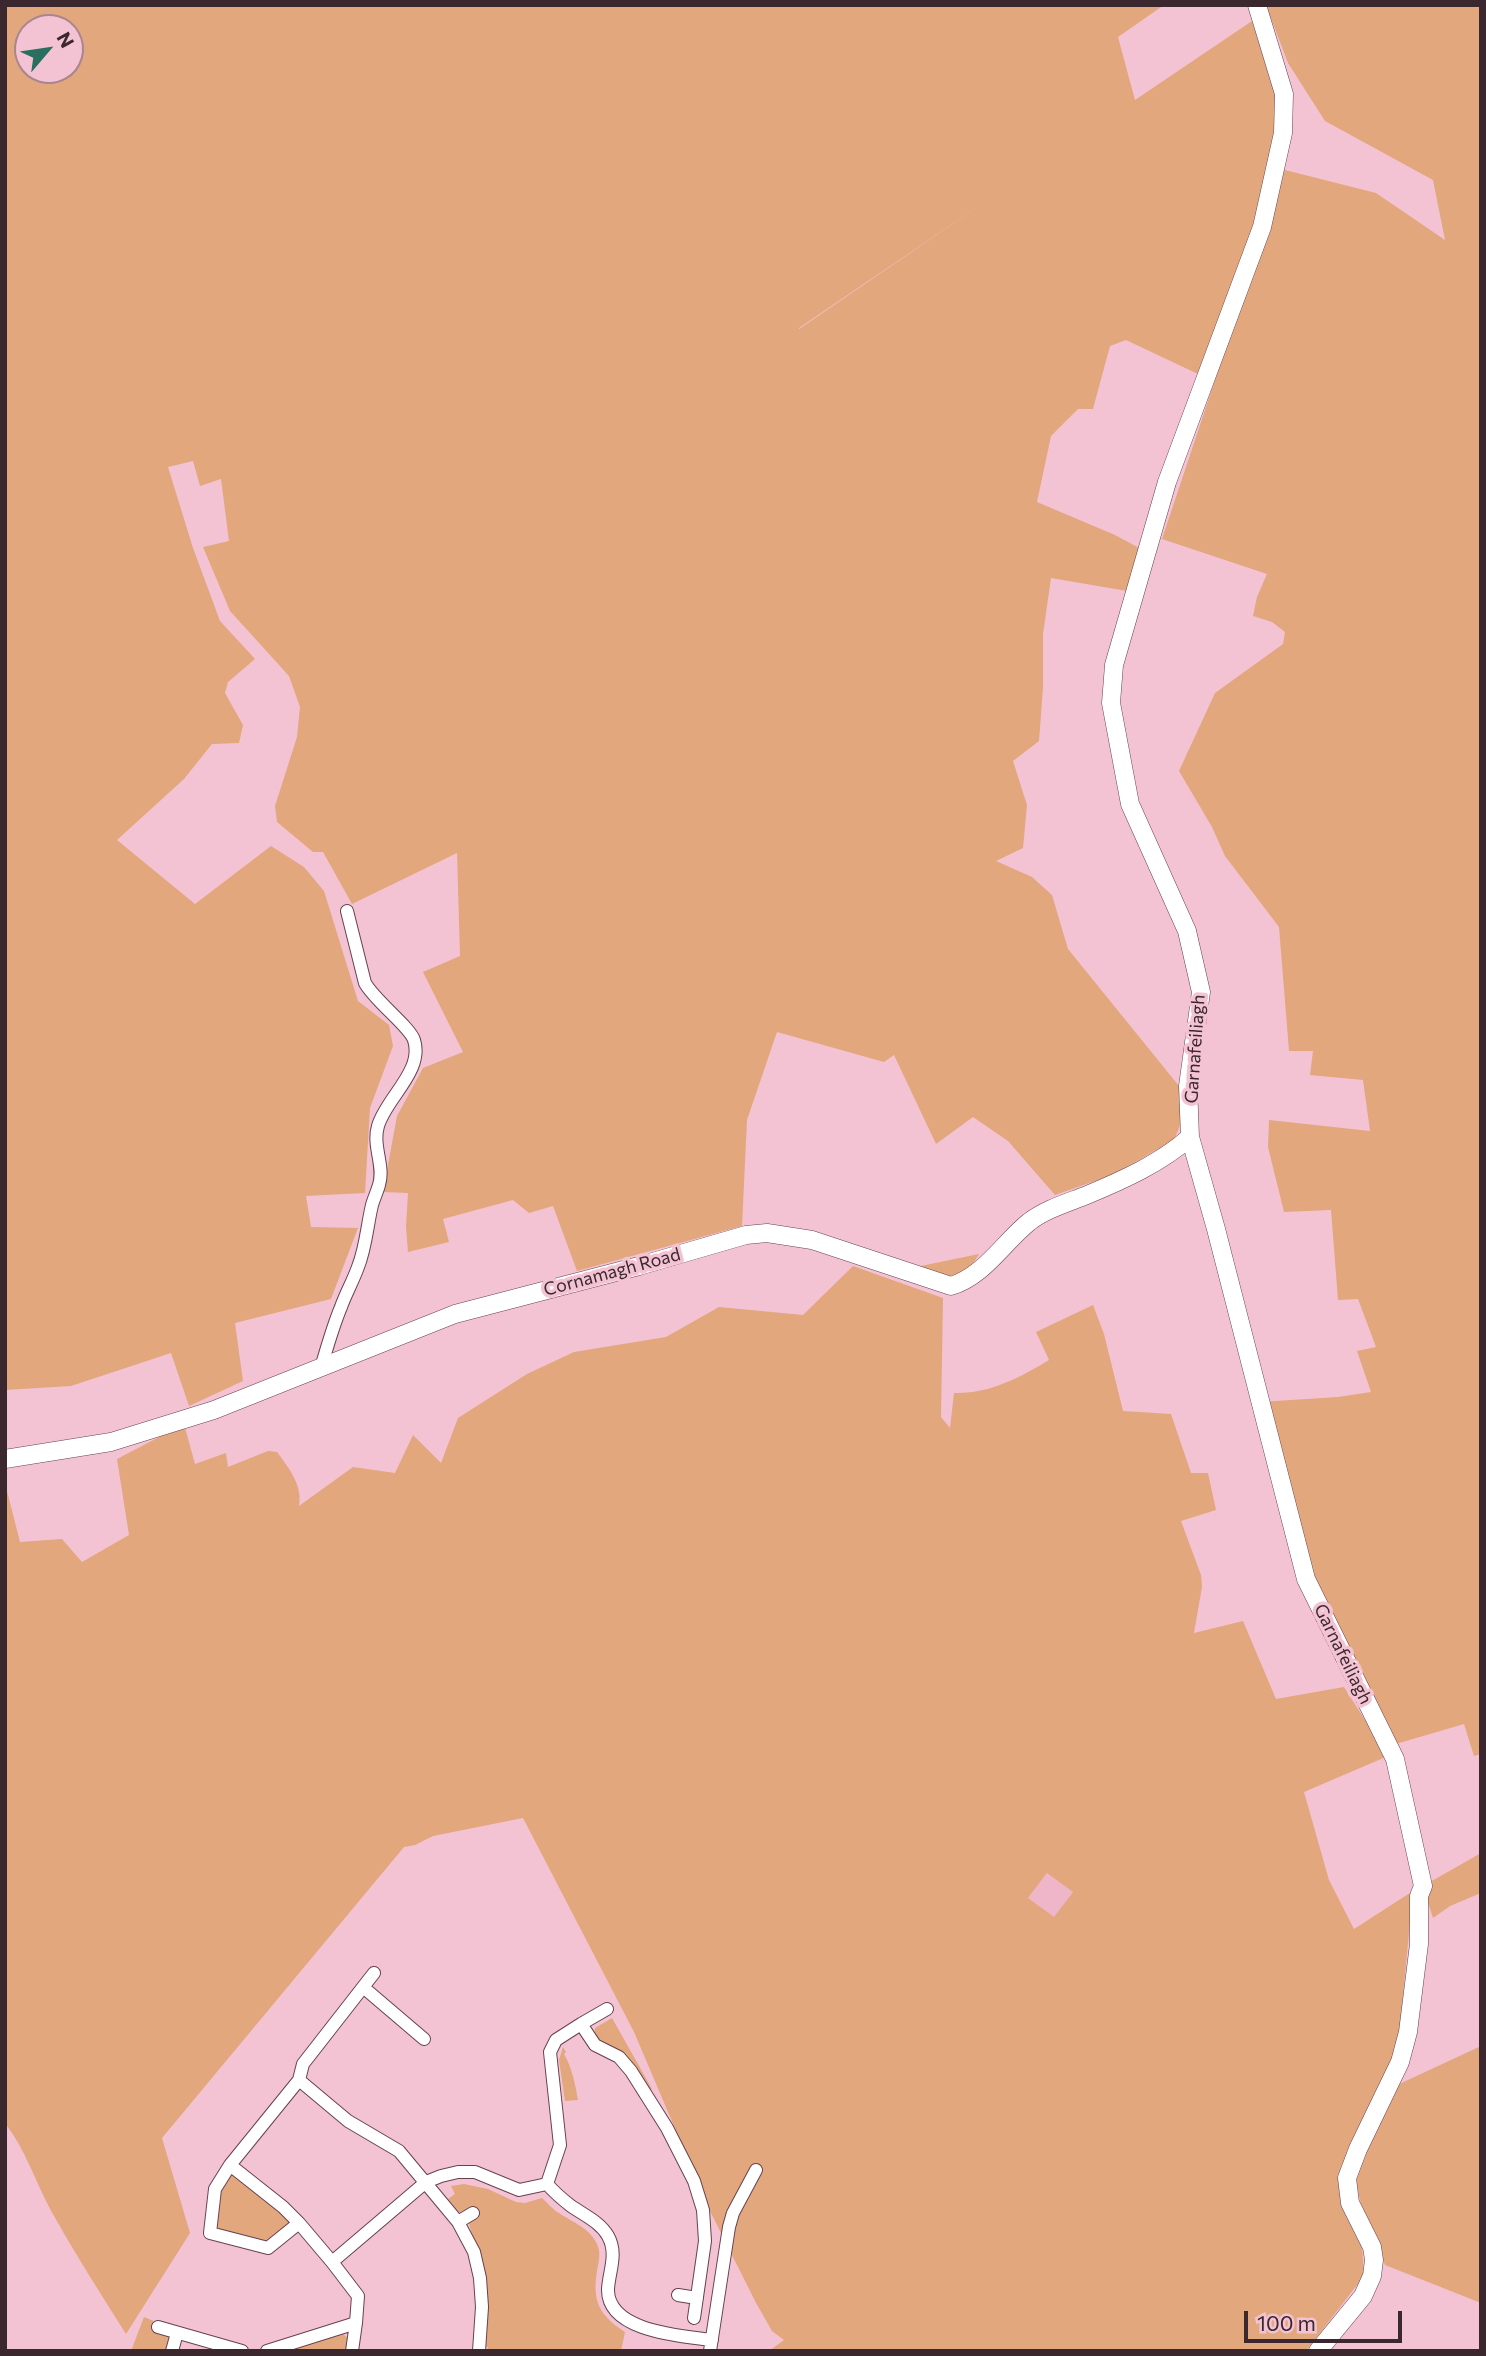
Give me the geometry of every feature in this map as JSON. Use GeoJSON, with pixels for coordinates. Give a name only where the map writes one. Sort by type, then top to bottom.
{"type":"FeatureCollection","features":[{"type":"Feature","properties":{"kind":"street","name":"Garnafeiliagh"},"geometry":{"type":"LineString","coordinates":[[1257,5],[1284,94],[1283,133],[1262,227],[1167,482],[1114,666],[1111,703],[1130,804],[1187,931],[1201,992],[1188,1086],[1190,1137],[1306,1579],[1395,1759],[1423,1886],[1419,1896],[1419,1944],[1408,2032],[1400,2062],[1347,2178],[1350,2203],[1372,2246],[1372,2276],[1363,2296],[1318,2351]]}},
{"type":"Feature","properties":{"kind":"street"},"geometry":{"type":"LineString","coordinates":[[321,1368],[365,1246],[373,1201],[380,1182],[376,1144],[378,1126],[390,1100],[411,1071],[414,1059],[414,1040],[409,1032],[371,994],[365,984],[347,911]]}},
{"type":"Feature","properties":{"kind":"street","name":"Cornamagh Road"},"geometry":{"type":"LineString","coordinates":[[5,1458],[111,1442],[214,1410],[455,1314],[746,1235],[767,1233],[812,1240],[951,1286],[966,1282],[1029,1222],[1049,1209],[1109,1186],[1172,1153],[1190,1137]]}},
{"type":"Feature","properties":{"kind":"street"},"geometry":{"type":"LineString","coordinates":[[299,2223],[268,2248],[206,2232],[216,2185],[299,2080],[303,2064],[374,1973]]}},
{"type":"Feature","properties":{"kind":"street"},"geometry":{"type":"LineString","coordinates":[[363,1987],[424,2039]]}},
{"type":"Feature","properties":{"kind":"street"},"geometry":{"type":"LineString","coordinates":[[547,2184],[560,2145],[550,2052],[555,2040],[607,2009]]}},
{"type":"Feature","properties":{"kind":"street"},"geometry":{"type":"LineString","coordinates":[[581,2024],[595,2045],[619,2057],[626,2064],[667,2129],[694,2181],[703,2210],[705,2241],[694,2318]]}},
{"type":"Feature","properties":{"kind":"street"},"geometry":{"type":"LineString","coordinates":[[299,2080],[348,2121],[399,2151],[458,2222],[474,2252],[480,2278],[480,2351]]}},
{"type":"Feature","properties":{"kind":"street"},"geometry":{"type":"LineString","coordinates":[[230,2165],[284,2207],[358,2296],[352,2351]]}},
{"type":"Feature","properties":{"kind":"street"},"geometry":{"type":"LineString","coordinates":[[547,2184],[565,2202],[600,2225],[607,2235],[613,2252],[608,2293],[612,2304],[621,2314],[647,2329],[711,2345],[729,2227],[756,2170]]}},
{"type":"Feature","properties":{"kind":"street"},"geometry":{"type":"LineString","coordinates":[[332,2262],[426,2182],[448,2174],[467,2171],[484,2175],[515,2189],[547,2184]]}},
{"type":"Feature","properties":{"kind":"street"},"geometry":{"type":"LineString","coordinates":[[458,2222],[473,2213]]}},
{"type":"Feature","properties":{"kind":"street"},"geometry":{"type":"LineString","coordinates":[[678,2295],[697,2298]]}},
{"type":"Feature","properties":{"kind":"street"},"geometry":{"type":"LineString","coordinates":[[267,2351],[356,2323]]}},
{"type":"Feature","properties":{"kind":"street"},"geometry":{"type":"LineString","coordinates":[[158,2327],[242,2351]]}},
{"type":"Feature","properties":{"kind":"street"},"geometry":{"type":"LineString","coordinates":[[172,2351],[177,2333]]}},
{"type":"Feature","properties":{"kind":"shaded area"},"geometry":{"type":"Polygon","coordinates":[[[5,5],[1164,5],[1118,37],[1135,100],[1252,21],[1277,101],[1277,133],[1263,203],[1200,375],[1126,340],[1110,346],[1093,409],[1078,409],[1051,436],[1037,502],[1141,549],[1127,591],[1051,578],[1043,634],[1039,741],[1013,761],[1027,805],[1023,848],[996,861],[1032,877],[1052,895],[1068,949],[1179,1086],[1181,1123],[1174,1140],[1112,1175],[1055,1195],[1008,1141],[973,1117],[936,1144],[894,1055],[884,1062],[777,1032],[747,1120],[742,1226],[577,1271],[553,1206],[529,1213],[513,1200],[443,1219],[449,1242],[408,1252],[408,1193],[383,1192],[397,1116],[423,1068],[463,1052],[423,972],[460,956],[457,853],[352,904],[323,852],[313,852],[277,822],[275,806],[297,737],[300,707],[289,676],[230,611],[203,547],[229,541],[221,479],[200,486],[193,461],[168,467],[193,548],[220,621],[255,659],[228,682],[225,693],[243,725],[239,743],[212,744],[184,779],[117,840],[195,904],[271,846],[304,867],[324,891],[358,1001],[389,1025],[393,1046],[370,1108],[365,1193],[306,1196],[311,1227],[358,1228],[331,1299],[235,1323],[243,1381],[189,1406],[171,1353],[71,1386],[5,1390],[5,5]],[[995,195],[799,328],[799,329],[995,195]]]}},
{"type":"Feature","properties":{"kind":"shaded area"},"geometry":{"type":"Polygon","coordinates":[[[1266,5],[1481,5],[1481,1754],[1474,1756],[1464,1724],[1389,1746],[1312,1571],[1260,1402],[1371,1392],[1357,1351],[1376,1347],[1358,1299],[1338,1300],[1331,1210],[1284,1212],[1268,1147],[1269,1120],[1370,1131],[1363,1080],[1310,1075],[1313,1051],[1289,1051],[1279,927],[1225,856],[1212,827],[1179,771],[1215,693],[1283,644],[1285,632],[1272,622],[1253,616],[1257,597],[1267,574],[1162,539],[1277,194],[1281,169],[1376,193],[1445,240],[1433,180],[1325,121],[1288,63],[1266,5]]]}},
{"type":"Feature","properties":{"kind":"shaded area"},"geometry":{"type":"Polygon","coordinates":[[[979,1254],[971,1267],[954,1278],[911,1268],[979,1254]]]}},
{"type":"Feature","properties":{"kind":"shaded area"},"geometry":{"type":"Polygon","coordinates":[[[853,1266],[943,1298],[941,1417],[950,1428],[954,1393],[992,1388],[1049,1360],[1036,1332],[1093,1305],[1104,1334],[1123,1411],[1171,1414],[1191,1473],[1208,1473],[1216,1510],[1181,1521],[1201,1575],[1202,1587],[1194,1633],[1243,1621],[1276,1699],[1344,1687],[1388,1756],[1304,1792],[1329,1880],[1354,1929],[1413,1891],[1399,2037],[1389,2071],[1340,2179],[1362,2246],[1364,2276],[1306,2351],[769,2351],[784,2340],[772,2331],[711,2213],[634,2032],[523,1818],[433,1836],[404,1847],[162,2138],[190,2233],[126,2334],[59,2225],[24,2154],[5,2123],[5,1483],[20,1542],[62,1539],[82,1562],[129,1535],[117,1459],[184,1424],[195,1464],[226,1453],[228,1467],[268,1451],[277,1452],[297,1484],[299,1506],[353,1467],[395,1473],[413,1435],[441,1463],[458,1418],[527,1374],[574,1352],[666,1337],[719,1307],[803,1315],[853,1266]],[[1047,1873],[1028,1898],[1054,1917],[1073,1892],[1047,1873]]]}},
{"type":"Feature","properties":{"kind":"shaded area"},"geometry":{"type":"Polygon","coordinates":[[[1481,1853],[1481,1893],[1450,1906],[1433,1918],[1423,1886],[1481,1853]]]}},
{"type":"Feature","properties":{"kind":"shaded area"},"geometry":{"type":"Polygon","coordinates":[[[1048,1872],[1073,1892],[1054,1918],[1028,1898],[1048,1872]]]}},
{"type":"Feature","properties":{"kind":"shaded area"},"geometry":{"type":"Polygon","coordinates":[[[612,2018],[652,2089],[649,2090],[623,2053],[608,2048],[594,2036],[595,2028],[612,2018]]]}},
{"type":"Feature","properties":{"kind":"shaded area"},"geometry":{"type":"Polygon","coordinates":[[[1481,2046],[1481,2303],[1385,2265],[1360,2201],[1355,2173],[1395,2086],[1481,2046]]]}},
{"type":"Feature","properties":{"kind":"shaded area"},"geometry":{"type":"Polygon","coordinates":[[[563,2047],[578,2100],[565,2101],[559,2060],[563,2047]]]}},
{"type":"Feature","properties":{"kind":"shaded area"},"geometry":{"type":"Polygon","coordinates":[[[232,2174],[289,2219],[290,2224],[269,2243],[217,2230],[215,2225],[220,2187],[232,2174]]]}},
{"type":"Feature","properties":{"kind":"shaded area"},"geometry":{"type":"Polygon","coordinates":[[[464,2184],[488,2189],[516,2202],[525,2203],[542,2198],[594,2238],[599,2251],[597,2299],[603,2313],[625,2332],[621,2351],[487,2351],[488,2347],[484,2347],[479,2278],[470,2227],[465,2211],[459,2212],[448,2199],[455,2194],[451,2186],[464,2184]]]}},
{"type":"Feature","properties":{"kind":"shaded area"},"geometry":{"type":"Polygon","coordinates":[[[144,2317],[156,2322],[169,2337],[167,2351],[131,2351],[144,2317]]]}},
{"type":"Feature","properties":{"kind":"shaded area"},"geometry":{"type":"Polygon","coordinates":[[[342,2333],[349,2339],[348,2351],[288,2351],[342,2333]]]}}]}
